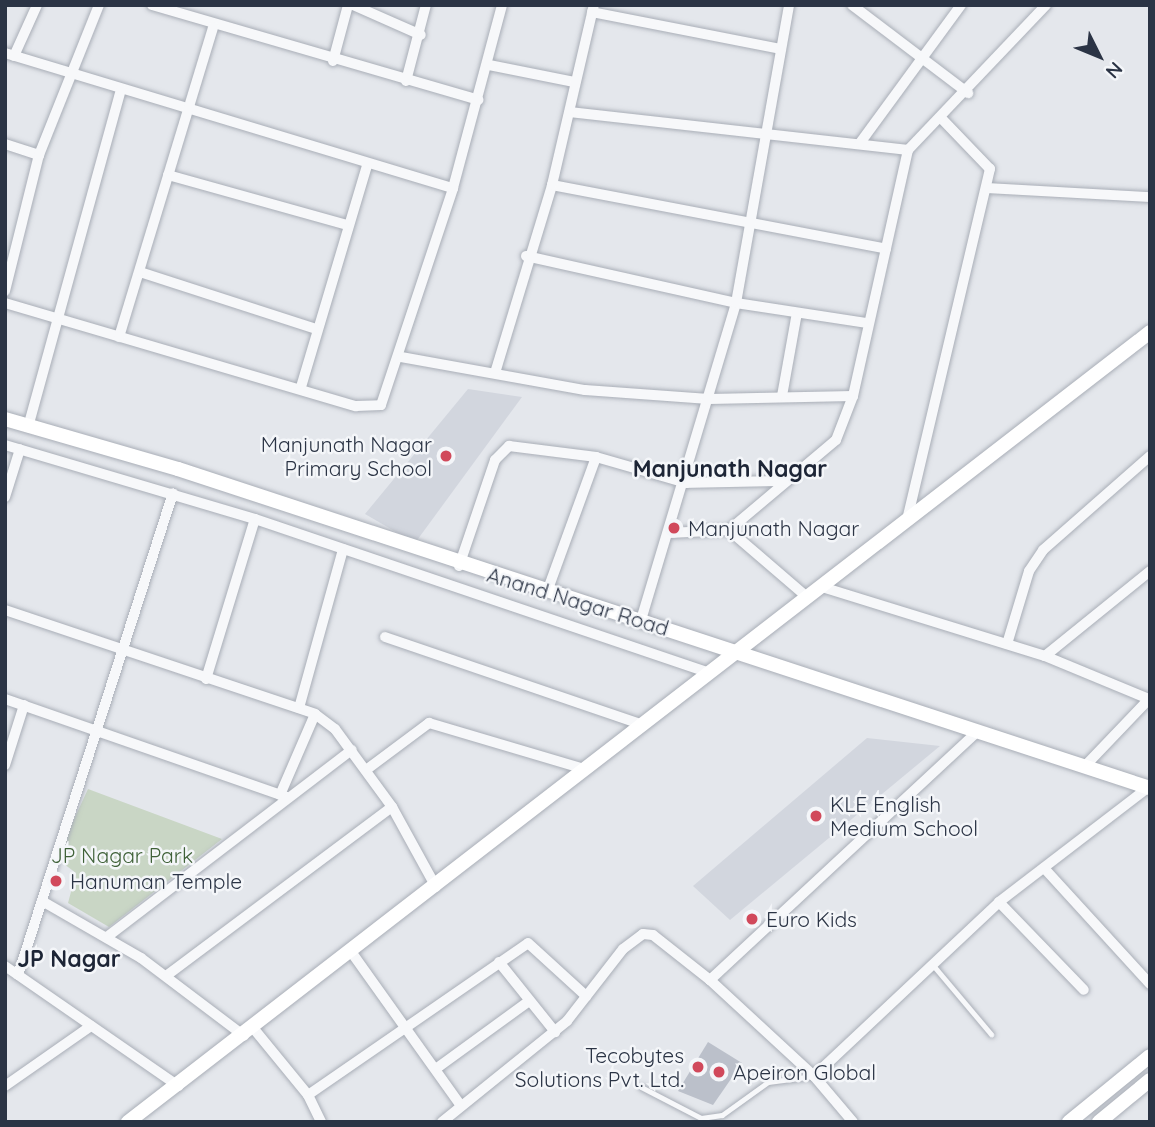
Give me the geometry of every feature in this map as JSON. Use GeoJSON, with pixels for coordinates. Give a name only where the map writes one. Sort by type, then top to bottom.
{"type":"FeatureCollection","features":[{"type":"Feature","properties":{"kind":"street"},"geometry":{"type":"LineString","coordinates":[[37,5],[10,55],[367,166],[453,188]]}},
{"type":"Feature","properties":{"kind":"street"},"geometry":{"type":"LineString","coordinates":[[5,290],[11,237],[38,155],[69,73],[99,5]]}},
{"type":"Feature","properties":{"kind":"street"},"geometry":{"type":"LineString","coordinates":[[152,5],[213,27],[478,100]]}},
{"type":"Feature","properties":{"kind":"street"},"geometry":{"type":"LineString","coordinates":[[333,61],[350,5],[421,34]]}},
{"type":"Feature","properties":{"kind":"street"},"geometry":{"type":"LineString","coordinates":[[406,81],[421,34],[426,5]]}},
{"type":"Feature","properties":{"kind":"street"},"geometry":{"type":"LineString","coordinates":[[5,303],[371,409],[388,397],[401,357],[489,65],[502,5]]}},
{"type":"Feature","properties":{"kind":"street"},"geometry":{"type":"LineString","coordinates":[[641,620],[685,483],[736,303],[789,5]]}},
{"type":"Feature","properties":{"kind":"street"},"geometry":{"type":"LineString","coordinates":[[852,5],[968,93]]}},
{"type":"Feature","properties":{"kind":"street"},"geometry":{"type":"LineString","coordinates":[[860,143],[961,5]]}},
{"type":"Feature","properties":{"kind":"street"},"geometry":{"type":"LineString","coordinates":[[669,533],[729,530],[836,440],[853,396],[867,323],[908,150],[943,120],[1046,5]]}},
{"type":"Feature","properties":{"kind":"street"},"geometry":{"type":"LineString","coordinates":[[495,373],[526,256],[552,185],[593,9],[780,48]]}},
{"type":"Feature","properties":{"kind":"street"},"geometry":{"type":"LineString","coordinates":[[119,337],[213,27]]}},
{"type":"Feature","properties":{"kind":"street"},"geometry":{"type":"LineString","coordinates":[[489,65],[574,82]]}},
{"type":"Feature","properties":{"kind":"street"},"geometry":{"type":"LineString","coordinates":[[28,427],[56,317],[121,90]]}},
{"type":"Feature","properties":{"kind":"street"},"geometry":{"type":"LineString","coordinates":[[570,111],[766,129],[908,150]]}},
{"type":"Feature","properties":{"kind":"street"},"geometry":{"type":"LineString","coordinates":[[907,520],[987,188],[988,162],[943,120]]}},
{"type":"Feature","properties":{"kind":"street"},"geometry":{"type":"LineString","coordinates":[[5,144],[38,155]]}},
{"type":"Feature","properties":{"kind":"street"},"geometry":{"type":"LineString","coordinates":[[301,387],[347,225],[367,166]]}},
{"type":"Feature","properties":{"kind":"street"},"geometry":{"type":"LineString","coordinates":[[168,175],[347,225]]}},
{"type":"Feature","properties":{"kind":"street"},"geometry":{"type":"LineString","coordinates":[[552,185],[750,226],[886,249]]}},
{"type":"Feature","properties":{"kind":"street"},"geometry":{"type":"LineString","coordinates":[[987,188],[1150,197]]}},
{"type":"Feature","properties":{"kind":"street"},"geometry":{"type":"LineString","coordinates":[[526,256],[736,303],[867,323]]}},
{"type":"Feature","properties":{"kind":"street"},"geometry":{"type":"LineString","coordinates":[[140,272],[316,329]]}},
{"type":"Feature","properties":{"kind":"street"},"geometry":{"type":"LineString","coordinates":[[782,396],[797,313]]}},
{"type":"Feature","properties":{"kind":"street"},"geometry":{"type":"LineString","coordinates":[[128,1122],[352,953],[638,723],[822,587],[1150,331]]}},
{"type":"Feature","properties":{"kind":"street"},"geometry":{"type":"LineString","coordinates":[[401,357],[585,390],[709,399],[853,396]]}},
{"type":"Feature","properties":{"kind":"street","name":"Anand Nagar Road"},"geometry":{"type":"LineString","coordinates":[[5,419],[178,469],[458,566],[548,589],[975,734],[1086,765],[1149,787]]}},
{"type":"Feature","properties":{"kind":"street"},"geometry":{"type":"LineString","coordinates":[[5,445],[255,519],[707,672]]}},
{"type":"Feature","properties":{"kind":"street"},"geometry":{"type":"LineString","coordinates":[[458,566],[495,460],[509,446],[596,457],[685,483],[785,481]]}},
{"type":"Feature","properties":{"kind":"street"},"geometry":{"type":"LineString","coordinates":[[5,497],[20,449]]}},
{"type":"Feature","properties":{"kind":"street"},"geometry":{"type":"LineString","coordinates":[[1007,644],[1029,571],[1043,550],[1150,456]]}},
{"type":"Feature","properties":{"kind":"street"},"geometry":{"type":"LineString","coordinates":[[548,589],[596,457]]}},
{"type":"Feature","properties":{"kind":"street"},"geometry":{"type":"LineString","coordinates":[[18,975],[126,651],[173,493]]}},
{"type":"Feature","properties":{"kind":"street"},"geometry":{"type":"LineString","coordinates":[[206,679],[255,519]]}},
{"type":"Feature","properties":{"kind":"street"},"geometry":{"type":"LineString","coordinates":[[729,530],[807,598]]}},
{"type":"Feature","properties":{"kind":"street"},"geometry":{"type":"LineString","coordinates":[[299,709],[343,549]]}},
{"type":"Feature","properties":{"kind":"street"},"geometry":{"type":"LineString","coordinates":[[1045,656],[1150,571]]}},
{"type":"Feature","properties":{"kind":"street"},"geometry":{"type":"LineString","coordinates":[[822,587],[1045,656],[1149,699],[1086,765]]}},
{"type":"Feature","properties":{"kind":"street"},"geometry":{"type":"LineString","coordinates":[[5,610],[315,714],[352,750],[392,807],[436,887]]}},
{"type":"Feature","properties":{"kind":"street"},"geometry":{"type":"LineString","coordinates":[[385,637],[638,723]]}},
{"type":"Feature","properties":{"kind":"street"},"geometry":{"type":"LineString","coordinates":[[5,699],[98,734],[283,796]]}},
{"type":"Feature","properties":{"kind":"street"},"geometry":{"type":"LineString","coordinates":[[5,765],[24,705]]}},
{"type":"Feature","properties":{"kind":"street"},"geometry":{"type":"LineString","coordinates":[[283,796],[315,714]]}},
{"type":"Feature","properties":{"kind":"street"},"geometry":{"type":"LineString","coordinates":[[366,770],[429,723],[584,769]]}},
{"type":"Feature","properties":{"kind":"street"},"geometry":{"type":"LineString","coordinates":[[710,981],[975,734]]}},
{"type":"Feature","properties":{"kind":"street"},"geometry":{"type":"LineString","coordinates":[[107,937],[283,796],[352,750]]}},
{"type":"Feature","properties":{"kind":"street"},"geometry":{"type":"LineString","coordinates":[[814,1076],[930,962],[999,902],[1149,787]]}},
{"type":"Feature","properties":{"kind":"street"},"geometry":{"type":"LineString","coordinates":[[166,976],[392,807]]}},
{"type":"Feature","properties":{"kind":"street"},"geometry":{"type":"LineString","coordinates":[[1044,868],[1150,984]]}},
{"type":"Feature","properties":{"kind":"street"},"geometry":{"type":"LineString","coordinates":[[42,901],[107,937],[249,1032],[308,1095],[321,1122]]}},
{"type":"Feature","properties":{"kind":"street"},"geometry":{"type":"LineString","coordinates":[[999,902],[1084,990]]}},
{"type":"Feature","properties":{"kind":"street"},"geometry":{"type":"LineString","coordinates":[[442,1122],[555,1032],[643,934],[653,935],[710,981],[814,1076],[853,1122]]}},
{"type":"Feature","properties":{"kind":"street"},"geometry":{"type":"LineString","coordinates":[[308,1095],[410,1028],[518,947],[536,945],[586,996]]}},
{"type":"Feature","properties":{"kind":"street"},"geometry":{"type":"LineString","coordinates":[[352,953],[410,1028],[461,1106]]}},
{"type":"Feature","properties":{"kind":"street"},"geometry":{"type":"LineString","coordinates":[[499,962],[528,1002],[555,1032]]}},
{"type":"Feature","properties":{"kind":"street"},"geometry":{"type":"LineString","coordinates":[[5,966],[178,1086]]}},
{"type":"Feature","properties":{"kind":"street"},"geometry":{"type":"LineString","coordinates":[[437,1069],[528,1002]]}},
{"type":"Feature","properties":{"kind":"street"},"geometry":{"type":"LineString","coordinates":[[8,1079],[91,1026]]}},
{"type":"Feature","properties":{"kind":"street"},"geometry":{"type":"LineString","coordinates":[[1069,1122],[1150,1056]]}},
{"type":"Feature","properties":{"kind":"street"},"geometry":{"type":"LineString","coordinates":[[1099,1122],[1150,1080]]}},
{"type":"Feature","properties":{"kind":"lane"},"geometry":{"type":"LineString","coordinates":[[930,962],[991,1034]]}},
{"type":"Feature","properties":{"kind":"lane"},"geometry":{"type":"LineString","coordinates":[[641,1087],[701,1118],[722,1115],[768,1082],[814,1076]]}},
{"type":"Feature","properties":{"kind":"shaded area","name":"Manjunath Nagar Primary School"},"geometry":{"type":"Polygon","coordinates":[[[468,389],[522,397],[415,543],[365,514],[468,389]]]}},
{"type":"Feature","properties":{"kind":"shaded area","name":"KLE English Medium School"},"geometry":{"type":"Polygon","coordinates":[[[867,738],[940,746],[730,920],[693,886],[867,738]]]}},
{"type":"Feature","properties":{"kind":"green space","name":"JP Nagar Park"},"geometry":{"type":"Polygon","coordinates":[[[88,789],[222,839],[109,927],[68,903],[76,873],[56,858],[88,789]]]}},
{"type":"Feature","properties":{"kind":"building"},"geometry":{"type":"Polygon","coordinates":[[[708,1042],[742,1063],[713,1105],[678,1091],[708,1042]]]}},
{"type":"Feature","properties":{"kind":"place","name":"Manjunath Nagar Primary School"},"geometry":{"type":"Point","coordinates":[446,456]}},
{"type":"Feature","properties":{"kind":"place","name":"Manjunath Nagar"},"geometry":{"type":"Point","coordinates":[674,528]}},
{"type":"Feature","properties":{"kind":"place","name":"KLE English Medium School"},"geometry":{"type":"Point","coordinates":[816,816]}},
{"type":"Feature","properties":{"kind":"place","name":"Hanuman Temple"},"geometry":{"type":"Point","coordinates":[56,881]}},
{"type":"Feature","properties":{"kind":"place","name":"Euro Kids"},"geometry":{"type":"Point","coordinates":[752,919]}},
{"type":"Feature","properties":{"kind":"place","name":"Tecobytes Solutions Pvt. Ltd."},"geometry":{"type":"Point","coordinates":[698,1067]}},
{"type":"Feature","properties":{"kind":"place","name":"Apeiron Global"},"geometry":{"type":"Point","coordinates":[719,1072]}},
{"type":"Feature","properties":{"kind":"district","name":"Manjunath Nagar"},"geometry":{"type":"Point","coordinates":[730,469]}},
{"type":"Feature","properties":{"kind":"district","name":"JP Nagar"},"geometry":{"type":"Point","coordinates":[69,959]}}]}
